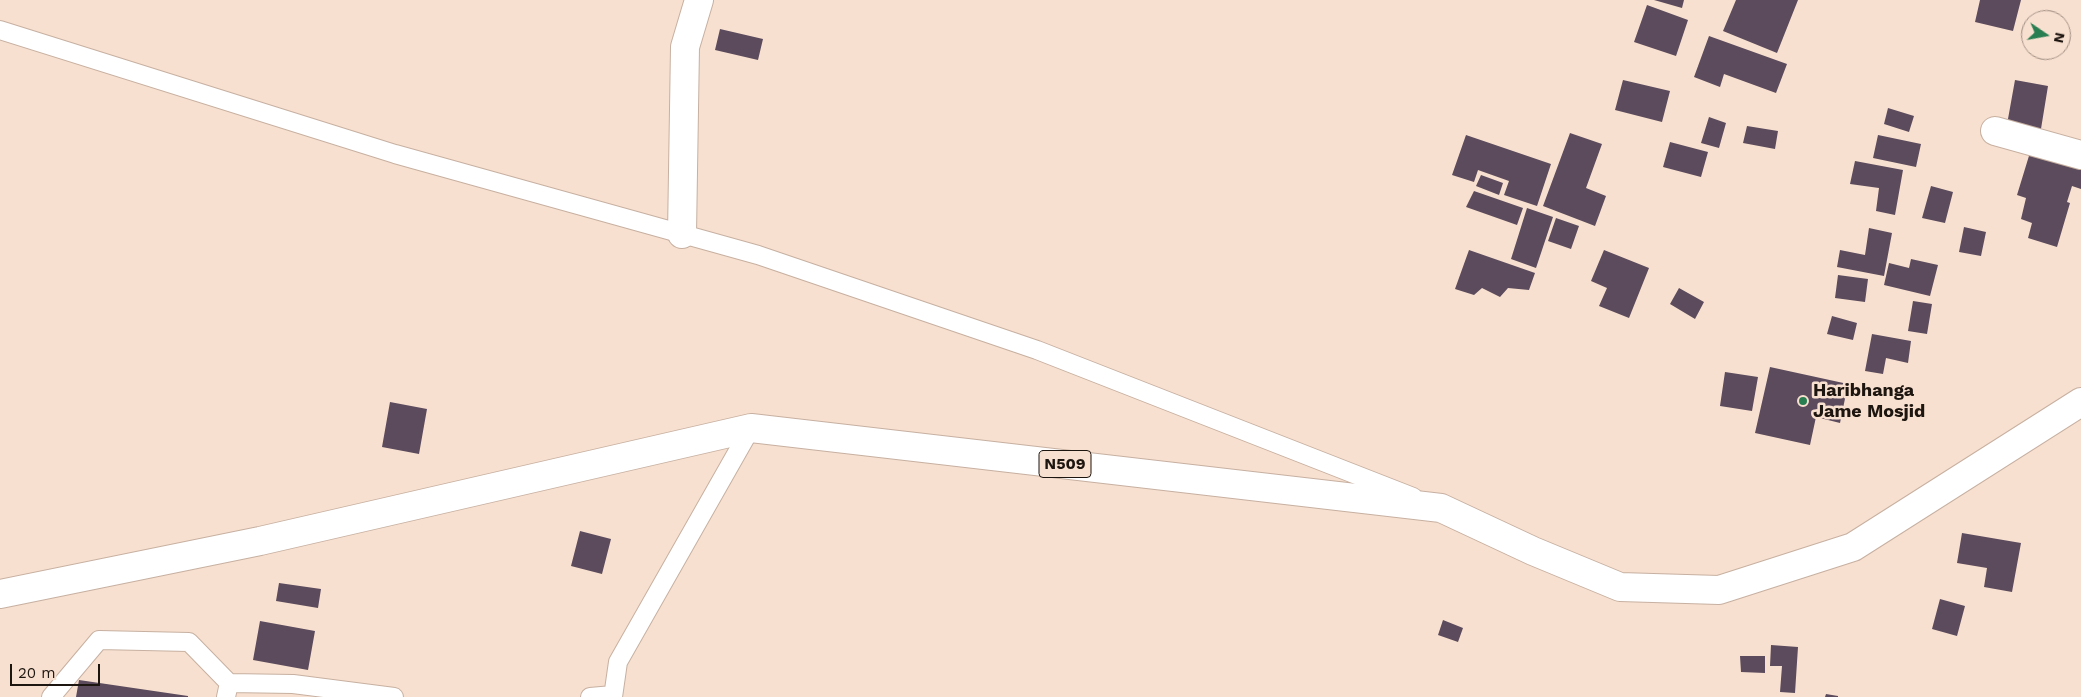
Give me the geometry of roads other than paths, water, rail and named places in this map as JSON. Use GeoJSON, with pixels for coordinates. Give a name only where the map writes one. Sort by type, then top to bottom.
{"type":"FeatureCollection","features":[{"type":"Feature","properties":{"kind":"main road"},"geometry":{"type":"LineString","coordinates":[[682,234],[685,47],[700,0]]}},
{"type":"Feature","properties":{"kind":"main road"},"geometry":{"type":"LineString","coordinates":[[1995,131],[2081,155]]}},
{"type":"Feature","properties":{"kind":"main road","name":"N509"},"geometry":{"type":"LineString","coordinates":[[0,594],[260,541],[750,428],[1441,508],[1533,551],[1620,587],[1719,590],[1853,547],[2081,402]]}},
{"type":"Feature","properties":{"kind":"lane"},"geometry":{"type":"LineString","coordinates":[[0,30],[395,154],[758,255],[1038,350],[1441,508]]}},
{"type":"Feature","properties":{"kind":"lane"},"geometry":{"type":"LineString","coordinates":[[590,697],[613,696],[618,662],[750,428]]}},
{"type":"Feature","properties":{"kind":"lane"},"geometry":{"type":"LineString","coordinates":[[51,697],[99,640],[189,642],[228,690],[293,684],[394,697]]}},
{"type":"Feature","properties":{"kind":"place","name":"Haribhanga Jame Mosjid"},"geometry":{"type":"Point","coordinates":[1803,401]}}]}
